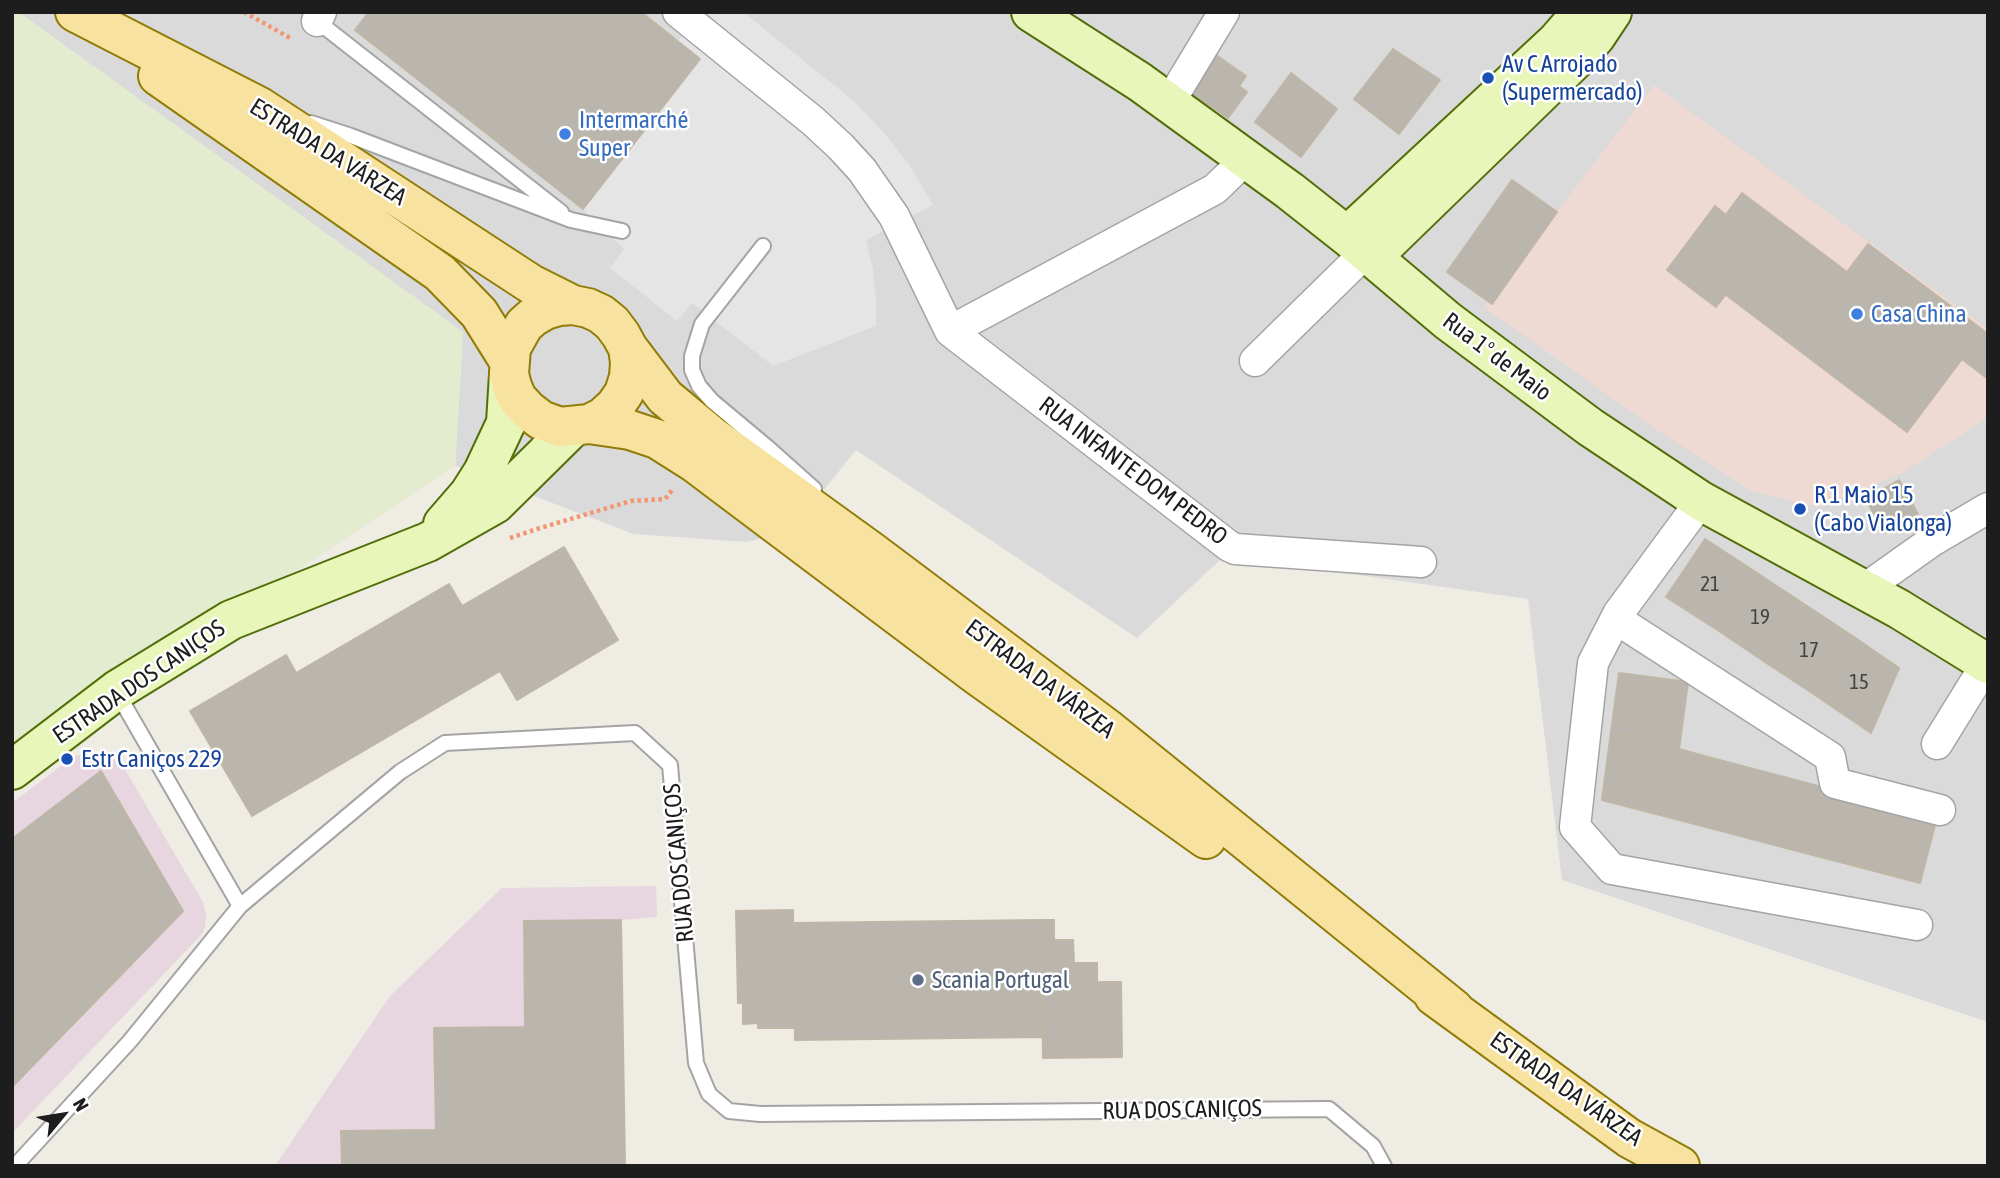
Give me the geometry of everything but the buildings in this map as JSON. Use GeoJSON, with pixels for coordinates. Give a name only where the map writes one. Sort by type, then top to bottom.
{"type":"FeatureCollection","features":[{"type":"Feature","properties":{"kind":"main road","name":"ESTRADA DA VÁRZEA"},"geometry":{"type":"LineString","coordinates":[[68,12],[440,273],[479,313],[509,367],[517,398],[541,420],[560,427],[630,430],[657,439],[695,463],[978,677],[1252,872],[1454,1009],[1629,1138],[1680,1166]]}},
{"type":"Feature","properties":{"kind":"main road","name":"ESTRADA DA VÁRZEA"},"geometry":{"type":"LineString","coordinates":[[75,12],[260,107],[531,284],[573,305],[601,314],[617,329],[665,397],[713,437],[1109,730],[1454,1009]]}},
{"type":"Feature","properties":{"kind":"main road"},"geometry":{"type":"LineString","coordinates":[[509,367],[511,348],[516,336],[533,317],[545,310],[573,305]]}},
{"type":"Feature","properties":{"kind":"main road"},"geometry":{"type":"LineString","coordinates":[[581,426],[609,412],[624,393],[629,377],[628,348]]}},
{"type":"Feature","properties":{"kind":"street"},"geometry":{"type":"LineString","coordinates":[[677,12],[813,121],[862,170],[894,216],[950,331],[1215,189],[1246,159]]}},
{"type":"Feature","properties":{"kind":"street","name":"Rua 1º de Maio"},"geometry":{"type":"LineString","coordinates":[[1031,12],[1140,82],[1290,191],[1448,321],[1590,427],[1702,501],[1899,609],[1987,663]]}},
{"type":"Feature","properties":{"kind":"street"},"geometry":{"type":"LineString","coordinates":[[1169,103],[1224,12]]}},
{"type":"Feature","properties":{"kind":"street"},"geometry":{"type":"LineString","coordinates":[[1255,361],[1582,12]]}},
{"type":"Feature","properties":{"kind":"street"},"geometry":{"type":"LineString","coordinates":[[1362,248],[1577,58],[1612,12]]}},
{"type":"Feature","properties":{"kind":"street","name":"RUA INFANTE DOM PEDRO"},"geometry":{"type":"LineString","coordinates":[[950,331],[1235,549],[1421,562]]}},
{"type":"Feature","properties":{"kind":"street","name":"ESTRADA DOS CANIÇOS"},"geometry":{"type":"LineString","coordinates":[[428,542],[469,494],[483,472],[506,423],[509,367]]}},
{"type":"Feature","properties":{"kind":"street","name":"ESTRADA DOS CANIÇOS"},"geometry":{"type":"LineString","coordinates":[[12,770],[117,690],[231,620],[428,542],[495,503],[581,426]]}},
{"type":"Feature","properties":{"kind":"street"},"geometry":{"type":"LineString","coordinates":[[1702,501],[1616,619],[1593,663],[1575,827],[1612,869],[1917,925]]}},
{"type":"Feature","properties":{"kind":"street"},"geometry":{"type":"LineString","coordinates":[[1863,590],[1932,541],[1988,508]]}},
{"type":"Feature","properties":{"kind":"street"},"geometry":{"type":"LineString","coordinates":[[1616,619],[1830,757],[1835,783],[1940,810]]}},
{"type":"Feature","properties":{"kind":"street"},"geometry":{"type":"LineString","coordinates":[[1937,744],[1987,663]]}},
{"type":"Feature","properties":{"kind":"lane"},"geometry":{"type":"LineString","coordinates":[[319,16],[570,219]]}},
{"type":"Feature","properties":{"kind":"lane"},"geometry":{"type":"LineString","coordinates":[[260,107],[351,136],[570,219],[621,231]]}},
{"type":"Feature","properties":{"kind":"lane"},"geometry":{"type":"LineString","coordinates":[[763,246],[702,324],[692,356],[692,370],[699,386],[712,401],[951,611]]}},
{"type":"Feature","properties":{"kind":"lane"},"geometry":{"type":"LineString","coordinates":[[117,690],[240,906]]}},
{"type":"Feature","properties":{"kind":"lane","name":"RUA DOS CANIÇOS"},"geometry":{"type":"LineString","coordinates":[[15,1166],[130,1041],[240,906],[400,772],[445,743],[635,733],[670,765],[696,1063],[709,1094],[729,1111],[760,1114],[1329,1109],[1373,1146],[1384,1166]]}},
{"type":"Feature","properties":{"kind":"path"},"geometry":{"type":"LineString","coordinates":[[244,12],[302,45],[319,16]]}},
{"type":"Feature","properties":{"kind":"path"},"geometry":{"type":"LineString","coordinates":[[500,542],[631,501],[665,499],[674,488]]}},
{"type":"Feature","properties":{"kind":"shaded area"},"geometry":{"type":"Polygon","coordinates":[[[18,12],[1988,12],[1988,1022],[1562,880],[1528,599],[1224,556],[1137,638],[856,450],[791,531],[747,542],[634,534],[455,466],[463,332],[18,12]]]}},
{"type":"Feature","properties":{"kind":"shaded area"},"geometry":{"type":"Polygon","coordinates":[[[700,12],[743,12],[855,102],[909,164],[933,205],[866,240],[873,269],[876,326],[773,366],[692,303],[677,321],[610,268],[624,249],[583,209],[700,60],[678,41],[700,12]]]}},
{"type":"Feature","properties":{"kind":"shaded area"},"geometry":{"type":"Polygon","coordinates":[[[1654,85],[1988,329],[1988,417],[1904,472],[1819,507],[1753,492],[1657,430],[1484,307],[1654,85]]]}},
{"type":"Feature","properties":{"kind":"shaded area"},"geometry":{"type":"Polygon","coordinates":[[[98,753],[115,760],[124,768],[203,902],[205,927],[202,934],[12,1133],[12,803],[74,756],[98,753]]]}},
{"type":"Feature","properties":{"kind":"shaded area"},"geometry":{"type":"Polygon","coordinates":[[[656,886],[657,917],[621,920],[625,1166],[275,1166],[390,996],[502,888],[656,886]]]}},
{"type":"Feature","properties":{"kind":"green space"},"geometry":{"type":"Polygon","coordinates":[[[12,12],[18,12],[463,332],[455,466],[12,758],[12,12]]]}},
{"type":"Feature","properties":{"kind":"place","name":"Av C Arrojado (Supermercado)"},"geometry":{"type":"Point","coordinates":[1488,78]}},
{"type":"Feature","properties":{"kind":"place","name":"Intermarché Super"},"geometry":{"type":"Point","coordinates":[565,134]}},
{"type":"Feature","properties":{"kind":"place","name":"Casa China"},"geometry":{"type":"Point","coordinates":[1857,314]}},
{"type":"Feature","properties":{"kind":"place","name":"R 1 Maio 15 (Cabo Vialonga)"},"geometry":{"type":"Point","coordinates":[1800,509]}},
{"type":"Feature","properties":{"kind":"place","name":"Estr Caniços 229"},"geometry":{"type":"Point","coordinates":[67,759]}},
{"type":"Feature","properties":{"kind":"place","name":"Scania Portugal"},"geometry":{"type":"Point","coordinates":[918,980]}}]}
